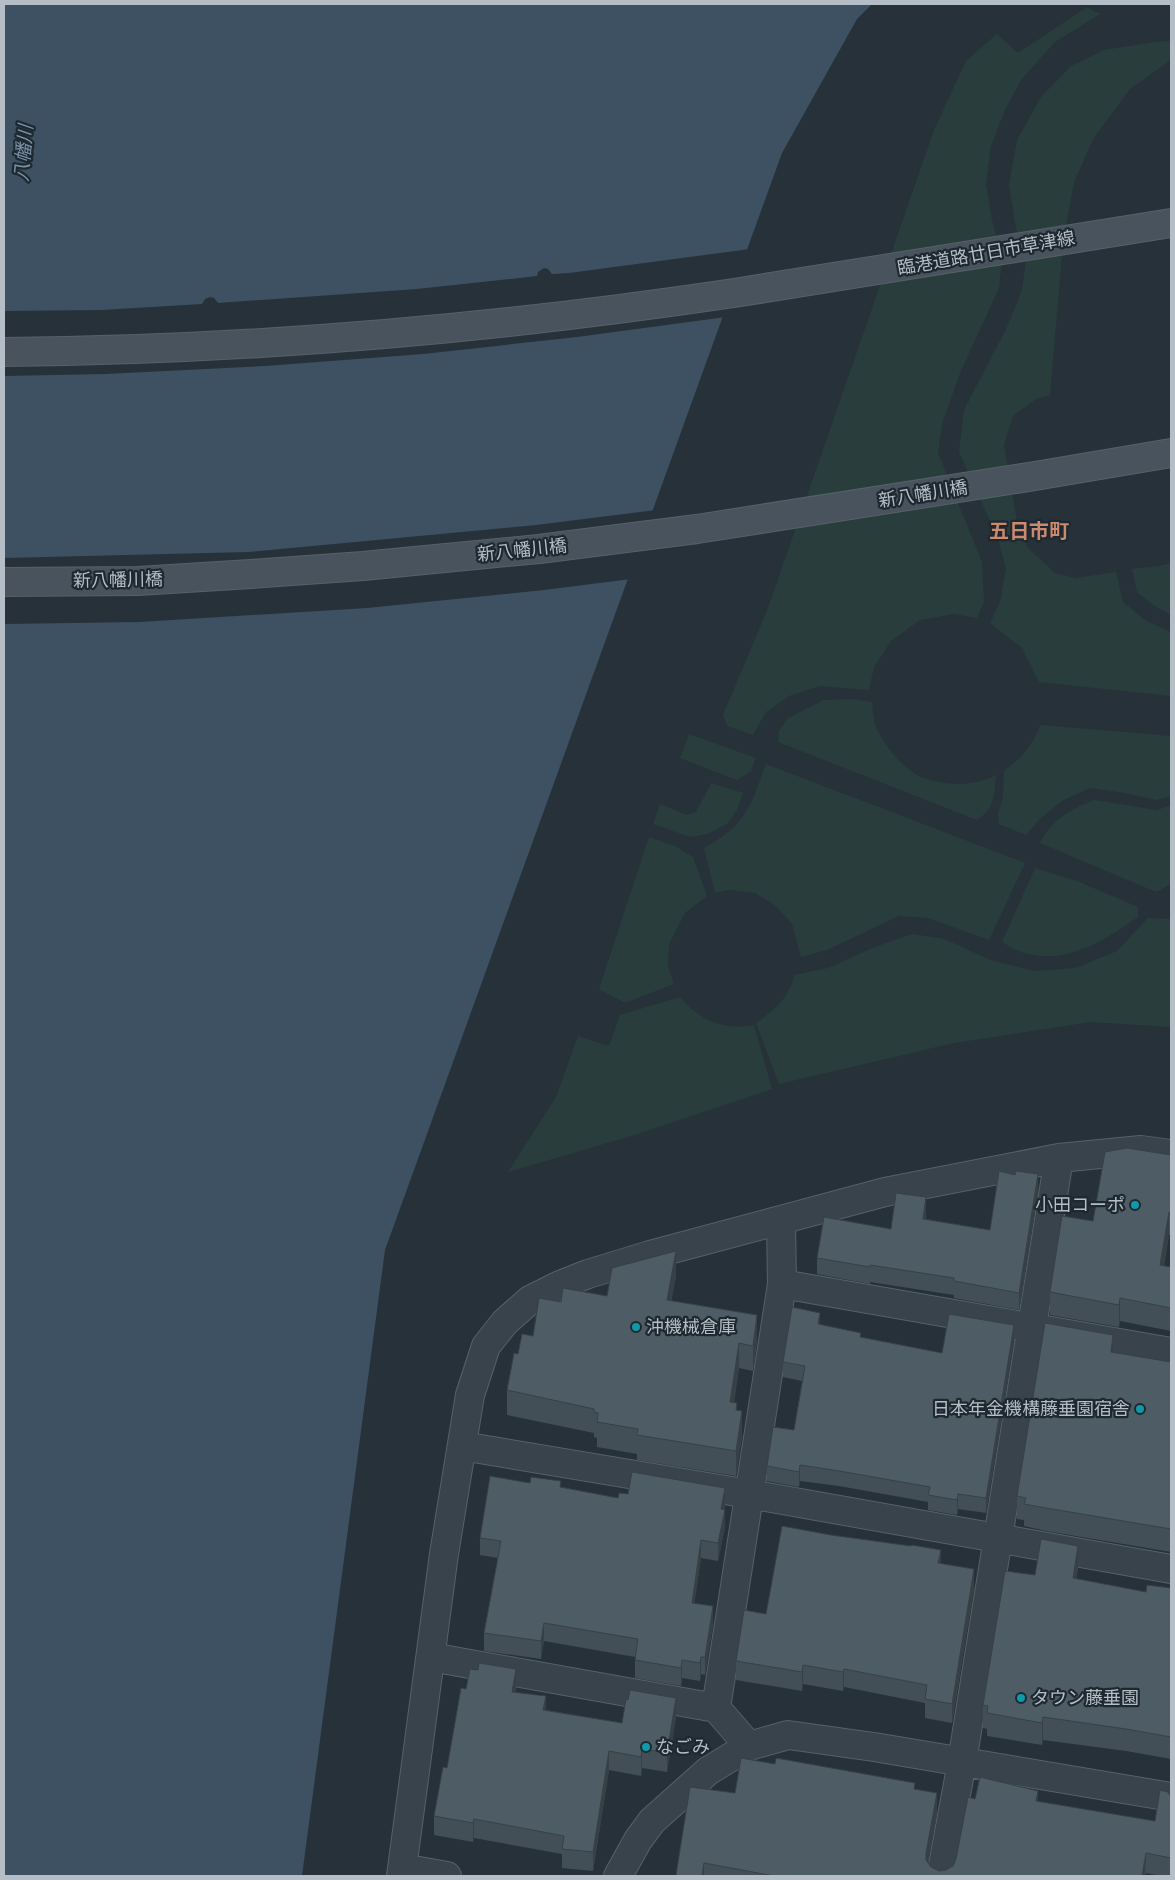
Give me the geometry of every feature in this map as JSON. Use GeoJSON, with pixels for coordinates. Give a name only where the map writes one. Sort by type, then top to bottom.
{"type":"FeatureCollection","features":[{"type":"Feature","properties":{"kind":"street","name":"臨港道路廿日市草津線"},"geometry":{"type":"LineString","coordinates":[[4,352],[103,351],[213,346],[421,330],[584,313],[732,293],[1171,223]]}},
{"type":"Feature","properties":{"kind":"street","name":"新八幡川橋"},"geometry":{"type":"LineString","coordinates":[[4,582],[138,581],[363,566],[539,549],[697,529],[1171,453]]}},
{"type":"Feature","properties":{"kind":"street"},"geometry":{"type":"LineString","coordinates":[[447,1876],[402,1872],[444,1554],[470,1395],[486,1346],[505,1322],[530,1300],[588,1274],[885,1192],[1059,1158],[1141,1150],[1171,1154]]}},
{"type":"Feature","properties":{"kind":"street"},"geometry":{"type":"LineString","coordinates":[[941,1876],[962,1762],[1059,1158]]}},
{"type":"Feature","properties":{"kind":"street"},"geometry":{"type":"LineString","coordinates":[[716,1708],[782,1284],[781,1221]]}},
{"type":"Feature","properties":{"kind":"street"},"geometry":{"type":"LineString","coordinates":[[782,1284],[1171,1352]]}},
{"type":"Feature","properties":{"kind":"street"},"geometry":{"type":"LineString","coordinates":[[462,1446],[1171,1568]]}},
{"type":"Feature","properties":{"kind":"street"},"geometry":{"type":"LineString","coordinates":[[431,1656],[716,1708],[750,1746]]}},
{"type":"Feature","properties":{"kind":"street"},"geometry":{"type":"LineString","coordinates":[[618,1876],[638,1840],[652,1820],[708,1771],[750,1746],[788,1735],[874,1747],[1171,1797]]}},
{"type":"Feature","properties":{"kind":"green space"},"geometry":{"type":"Polygon","coordinates":[[[1087,7],[1100,14],[1055,42],[1021,80],[1005,110],[991,146],[986,184],[992,220],[1002,259],[999,288],[960,373],[942,424],[938,453],[982,562],[984,602],[977,618],[954,614],[920,620],[891,641],[874,667],[869,690],[820,686],[789,696],[766,712],[753,735],[727,726],[723,715],[768,608],[934,130],[966,61],[997,34],[1018,53],[1087,7]]]}},
{"type":"Feature","properties":{"kind":"green space"},"geometry":{"type":"Polygon","coordinates":[[[1171,41],[1171,60],[1130,89],[1093,139],[1074,182],[1063,243],[1050,395],[1036,399],[1013,416],[1004,445],[1017,521],[1027,547],[1055,573],[1076,578],[1116,572],[1123,602],[1145,620],[1171,632],[1171,696],[1039,682],[1022,648],[990,623],[1000,602],[1006,569],[998,539],[959,452],[964,410],[1007,327],[1022,290],[1026,261],[1016,228],[1009,185],[1017,140],[1041,97],[1071,66],[1104,50],[1171,41]]]}},
{"type":"Feature","properties":{"kind":"green space"},"geometry":{"type":"Polygon","coordinates":[[[1171,563],[1171,615],[1153,605],[1137,592],[1132,569],[1171,563]]]}},
{"type":"Feature","properties":{"kind":"green space"},"geometry":{"type":"Polygon","coordinates":[[[851,699],[872,702],[875,723],[884,742],[901,763],[915,774],[930,780],[959,784],[978,782],[996,775],[993,800],[988,810],[977,820],[778,742],[779,731],[788,718],[824,700],[851,699]]]}},
{"type":"Feature","properties":{"kind":"green space"},"geometry":{"type":"Polygon","coordinates":[[[1040,725],[1171,736],[1171,796],[1156,800],[1090,788],[1062,801],[1040,819],[1026,835],[999,824],[998,814],[1003,797],[1004,770],[1026,751],[1040,725]]]}},
{"type":"Feature","properties":{"kind":"green space"},"geometry":{"type":"Polygon","coordinates":[[[689,734],[756,758],[751,771],[737,780],[680,758],[689,734]]]}},
{"type":"Feature","properties":{"kind":"green space"},"geometry":{"type":"Polygon","coordinates":[[[766,764],[1025,863],[989,940],[928,918],[899,916],[827,950],[801,957],[792,924],[776,906],[755,893],[729,890],[715,893],[704,848],[729,831],[745,814],[766,764]]]}},
{"type":"Feature","properties":{"kind":"green space"},"geometry":{"type":"Polygon","coordinates":[[[711,783],[743,793],[737,810],[727,824],[707,834],[690,837],[653,824],[660,804],[687,815],[696,812],[711,783]]]}},
{"type":"Feature","properties":{"kind":"green space"},"geometry":{"type":"Polygon","coordinates":[[[1094,800],[1157,810],[1171,805],[1171,884],[1156,892],[1040,843],[1056,821],[1077,807],[1094,800]]]}},
{"type":"Feature","properties":{"kind":"green space"},"geometry":{"type":"Polygon","coordinates":[[[649,837],[675,846],[693,857],[707,896],[685,913],[669,944],[668,967],[674,984],[625,1003],[599,989],[649,837]]]}},
{"type":"Feature","properties":{"kind":"green space"},"geometry":{"type":"Polygon","coordinates":[[[1035,868],[1077,881],[1138,907],[1138,917],[1097,943],[1067,954],[1035,955],[1019,951],[1002,942],[1035,868]]]}},
{"type":"Feature","properties":{"kind":"green space"},"geometry":{"type":"Polygon","coordinates":[[[1148,918],[1171,919],[1171,1027],[1091,1022],[954,1043],[779,1084],[756,1023],[775,1008],[785,997],[794,975],[828,968],[875,947],[912,934],[945,939],[990,960],[1034,971],[1076,968],[1117,951],[1148,918]]]}},
{"type":"Feature","properties":{"kind":"green space"},"geometry":{"type":"Polygon","coordinates":[[[680,997],[695,1012],[713,1022],[733,1026],[754,1025],[772,1089],[628,1137],[508,1172],[556,1097],[578,1036],[609,1046],[620,1015],[680,997]]]}},
{"type":"Feature","properties":{"kind":"water","name":"八幡川"},"geometry":{"type":"Polygon","coordinates":[[[4,4],[872,4],[857,19],[782,153],[385,1250],[302,1876],[4,1876],[4,4]]]}},
{"type":"Feature","properties":{"kind":"pier"},"geometry":{"type":"Polygon","coordinates":[[[750,249],[726,317],[577,337],[423,354],[265,366],[105,374],[4,376],[4,311],[102,310],[202,304],[205,299],[210,297],[214,298],[218,303],[417,289],[537,276],[538,272],[544,268],[548,269],[552,274],[569,273],[750,249]]]}},
{"type":"Feature","properties":{"kind":"pier"},"geometry":{"type":"Polygon","coordinates":[[[656,510],[631,579],[367,608],[140,622],[4,624],[4,558],[249,552],[536,525],[656,510]]]}},
{"type":"Feature","properties":{"kind":"building"},"geometry":{"type":"Polygon","coordinates":[[[1127,1148],[1171,1155],[1171,1213],[1169,1212],[1160,1265],[1171,1267],[1171,1308],[1120,1298],[1119,1305],[1050,1292],[1062,1216],[1093,1221],[1105,1152],[1127,1148]]]}},
{"type":"Feature","properties":{"kind":"building"},"geometry":{"type":"Polygon","coordinates":[[[999,1171],[1015,1175],[1016,1171],[1038,1174],[1019,1293],[954,1281],[954,1278],[817,1258],[824,1217],[891,1229],[896,1193],[926,1197],[923,1219],[990,1230],[999,1171]]]}},
{"type":"Feature","properties":{"kind":"building"},"geometry":{"type":"Polygon","coordinates":[[[676,1251],[667,1300],[757,1315],[753,1346],[739,1343],[730,1402],[737,1403],[736,1410],[742,1411],[736,1451],[637,1435],[638,1429],[597,1422],[598,1413],[594,1412],[594,1409],[507,1390],[514,1353],[518,1354],[522,1334],[533,1336],[539,1298],[561,1302],[563,1288],[607,1296],[612,1268],[676,1251]]]}},
{"type":"Feature","properties":{"kind":"building"},"geometry":{"type":"Polygon","coordinates":[[[792,1307],[820,1313],[818,1324],[861,1333],[860,1337],[942,1353],[949,1314],[1014,1325],[986,1498],[958,1494],[957,1500],[928,1495],[930,1487],[800,1465],[799,1472],[767,1466],[773,1427],[794,1430],[805,1366],[783,1362],[792,1307]]]}},
{"type":"Feature","properties":{"kind":"building"},"geometry":{"type":"Polygon","coordinates":[[[1045,1323],[1113,1335],[1111,1352],[1171,1362],[1171,1529],[1024,1504],[1026,1498],[1017,1496],[1045,1323]]]}},
{"type":"Feature","properties":{"kind":"building"},"geometry":{"type":"Polygon","coordinates":[[[632,1472],[725,1488],[721,1509],[725,1510],[718,1543],[701,1540],[692,1603],[713,1606],[705,1657],[701,1657],[700,1663],[682,1660],[681,1668],[635,1660],[638,1639],[544,1623],[541,1641],[484,1633],[501,1541],[480,1538],[490,1476],[530,1483],[531,1477],[561,1481],[560,1487],[618,1498],[619,1493],[628,1494],[632,1472]]]}},
{"type":"Feature","properties":{"kind":"building"},"geometry":{"type":"Polygon","coordinates":[[[782,1526],[831,1535],[941,1550],[938,1563],[974,1569],[952,1704],[925,1699],[927,1685],[844,1669],[843,1672],[803,1665],[802,1672],[736,1661],[744,1610],[766,1614],[782,1526]]]}},
{"type":"Feature","properties":{"kind":"building"},"geometry":{"type":"Polygon","coordinates":[[[1041,1539],[1078,1546],[1073,1578],[1146,1592],[1147,1585],[1171,1588],[1171,1737],[1043,1717],[1042,1723],[987,1713],[988,1706],[983,1705],[1005,1571],[1035,1575],[1041,1539]]]}},
{"type":"Feature","properties":{"kind":"building"},"geometry":{"type":"Polygon","coordinates":[[[479,1663],[516,1669],[512,1692],[546,1696],[543,1710],[622,1723],[626,1699],[628,1700],[630,1690],[676,1698],[667,1753],[642,1749],[641,1757],[609,1751],[593,1852],[562,1849],[564,1836],[474,1819],[473,1823],[434,1816],[443,1767],[447,1768],[461,1688],[466,1689],[470,1669],[478,1670],[479,1663]]]}},
{"type":"Feature","properties":{"kind":"building"},"geometry":{"type":"Polygon","coordinates":[[[741,1758],[775,1764],[776,1758],[915,1783],[914,1789],[937,1793],[926,1860],[931,1867],[939,1871],[953,1866],[968,1797],[975,1799],[980,1777],[1038,1791],[1036,1801],[1155,1821],[1160,1790],[1168,1792],[1171,1797],[1171,1858],[1146,1853],[1142,1876],[774,1876],[704,1863],[702,1876],[676,1875],[690,1787],[735,1793],[741,1758]]]}},
{"type":"Feature","properties":{"kind":"place","name":"小田コーポ"},"geometry":{"type":"Point","coordinates":[1135,1205]}},
{"type":"Feature","properties":{"kind":"place","name":"沖機械倉庫"},"geometry":{"type":"Point","coordinates":[636,1327]}},
{"type":"Feature","properties":{"kind":"place","name":"日本年金機構藤垂園宿舎"},"geometry":{"type":"Point","coordinates":[1140,1409]}},
{"type":"Feature","properties":{"kind":"place","name":"タウン藤垂園"},"geometry":{"type":"Point","coordinates":[1021,1698]}},
{"type":"Feature","properties":{"kind":"place","name":"なごみ"},"geometry":{"type":"Point","coordinates":[646,1747]}},
{"type":"Feature","properties":{"kind":"district","name":"五日市町"},"geometry":{"type":"Point","coordinates":[1029,531]}}]}
